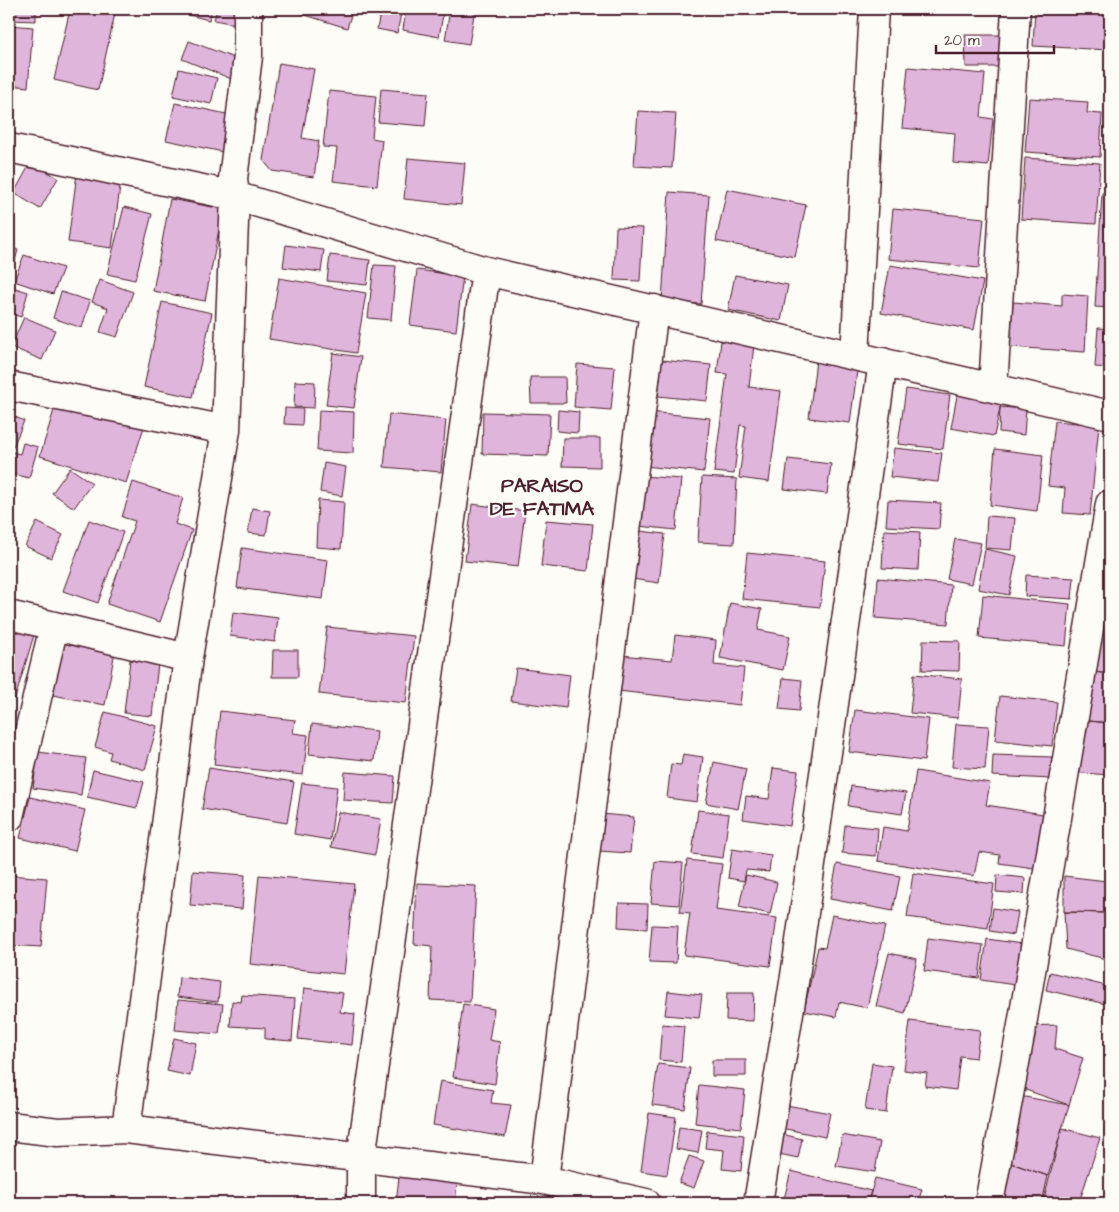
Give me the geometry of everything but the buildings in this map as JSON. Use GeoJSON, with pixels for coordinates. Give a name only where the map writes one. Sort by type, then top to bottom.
{"type":"FeatureCollection","features":[{"type":"Feature","properties":{"kind":"street"},"geometry":{"type":"LineString","coordinates":[[126,1129],[188,658],[226,430],[235,196],[233,179],[248,56],[248,9]]}},
{"type":"Feature","properties":{"kind":"street"},"geometry":{"type":"LineString","coordinates":[[855,356],[874,9]]}},
{"type":"Feature","properties":{"kind":"street"},"geometry":{"type":"LineString","coordinates":[[993,388],[1016,9]]}},
{"type":"Feature","properties":{"kind":"street"},"geometry":{"type":"LineString","coordinates":[[9,148],[235,196],[486,271],[1110,415]]}},
{"type":"Feature","properties":{"kind":"street"},"geometry":{"type":"LineString","coordinates":[[361,1203],[361,1158],[486,271]]}},
{"type":"Feature","properties":{"kind":"street"},"geometry":{"type":"LineString","coordinates":[[544,1180],[654,310]]}},
{"type":"Feature","properties":{"kind":"street"},"geometry":{"type":"LineString","coordinates":[[758,1203],[795,976],[883,362]]}},
{"type":"Feature","properties":{"kind":"street"},"geometry":{"type":"LineString","coordinates":[[9,386],[226,430]]}},
{"type":"Feature","properties":{"kind":"street"},"geometry":{"type":"LineString","coordinates":[[989,1203],[1022,1025],[1110,504]]}},
{"type":"Feature","properties":{"kind":"street"},"geometry":{"type":"LineString","coordinates":[[9,615],[188,658]]}},
{"type":"Feature","properties":{"kind":"street"},"geometry":{"type":"LineString","coordinates":[[9,817],[54,626]]}},
{"type":"Feature","properties":{"kind":"street"},"geometry":{"type":"LineString","coordinates":[[9,1126],[58,1132],[126,1129],[544,1180],[629,1201]]}},
{"type":"Feature","properties":{"kind":"district","name":"PARAISO DE FATIMA"},"geometry":{"type":"Point","coordinates":[542,498]}}]}
